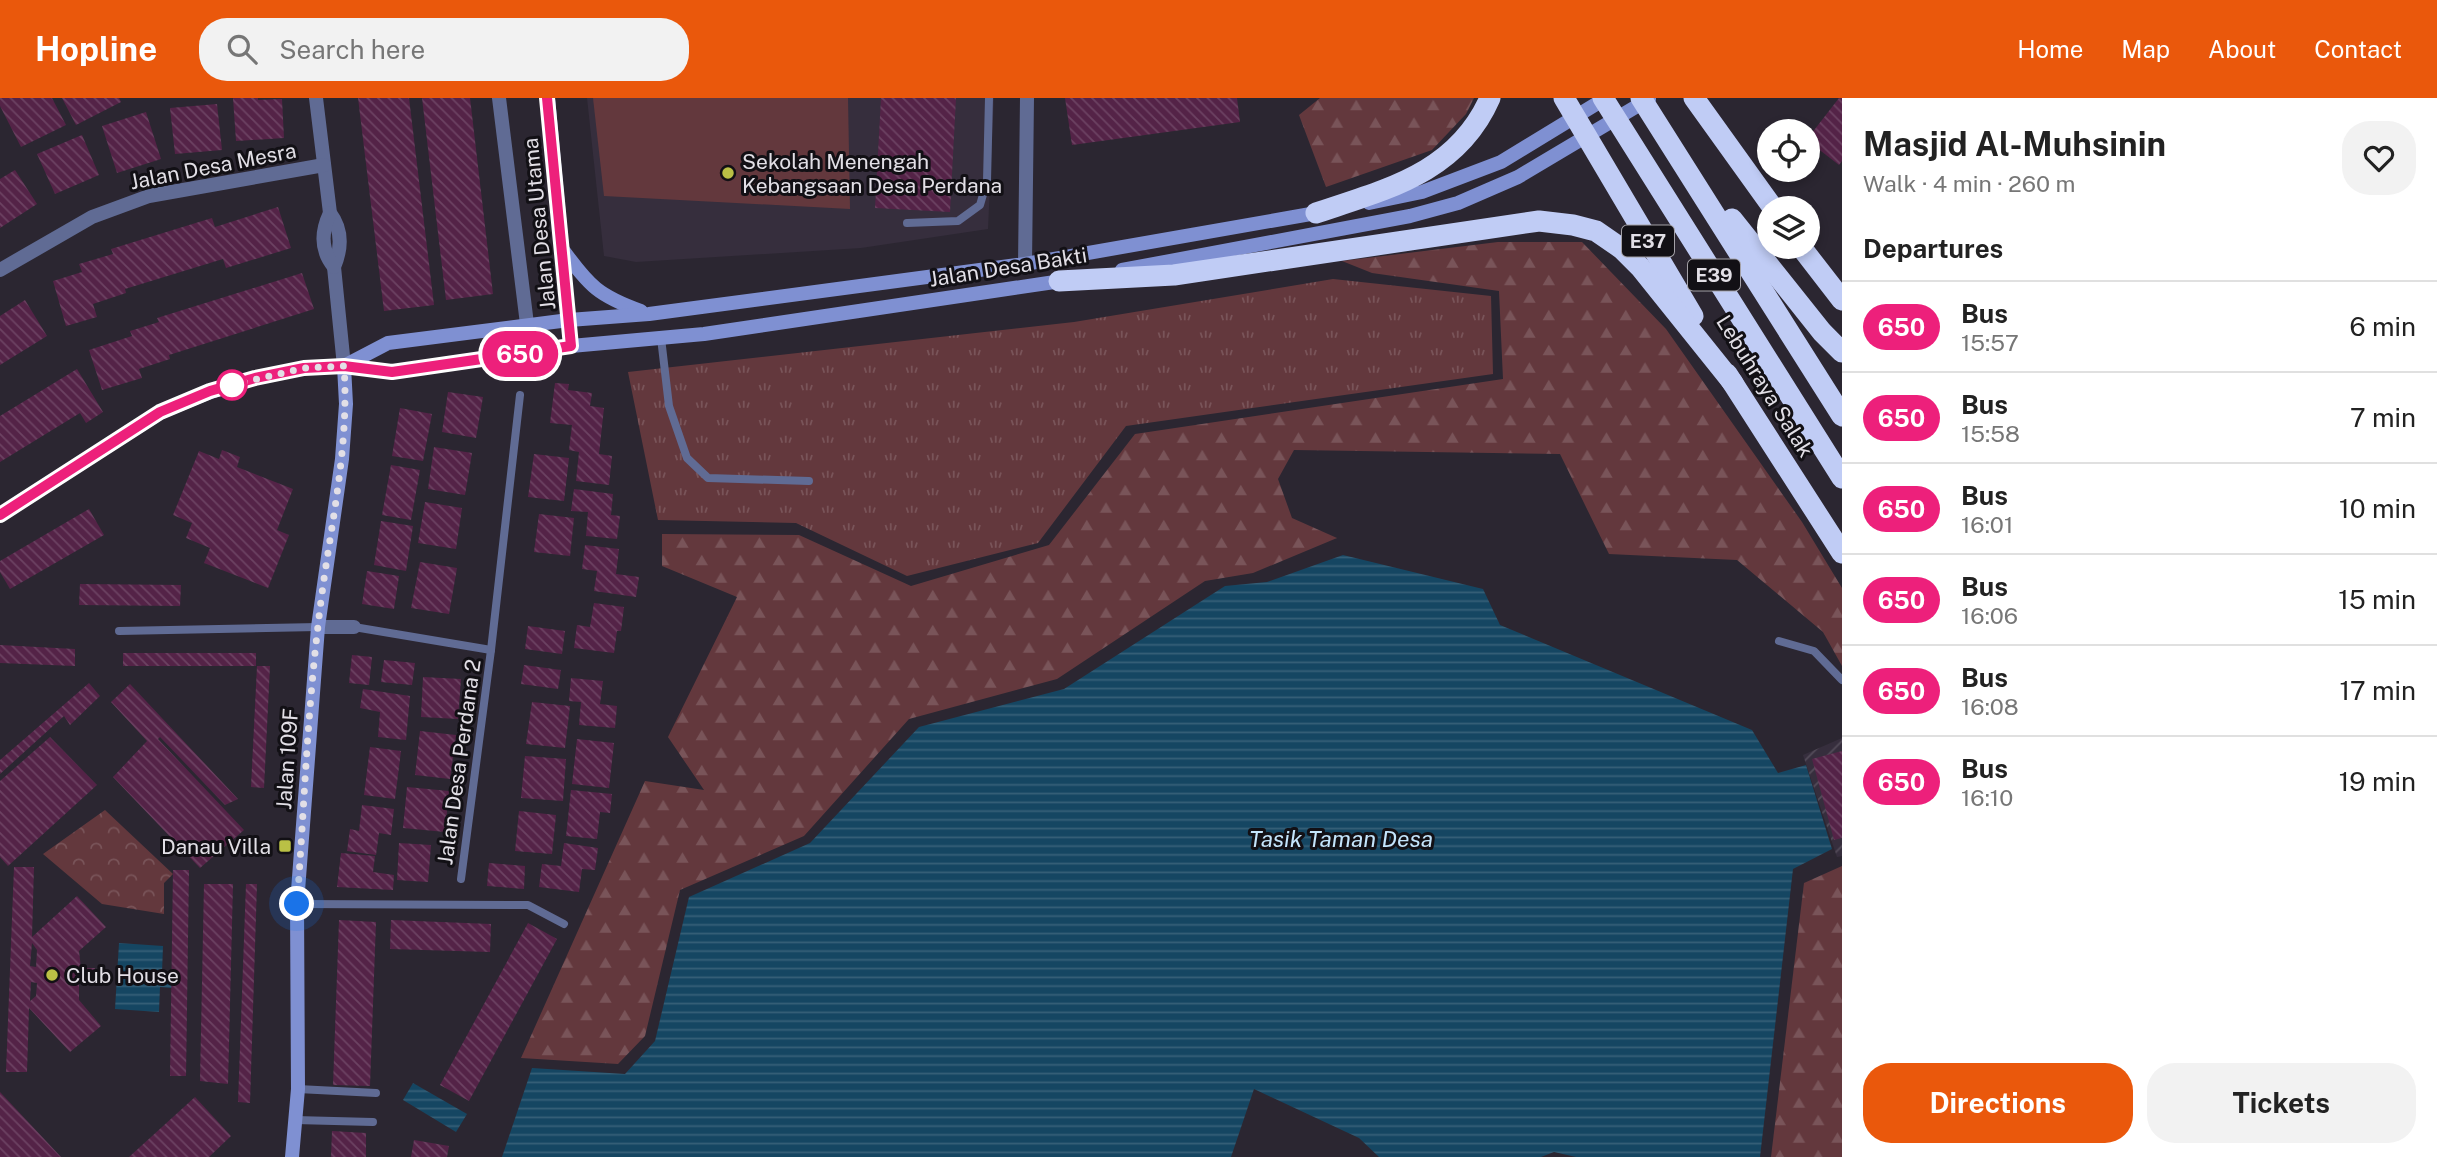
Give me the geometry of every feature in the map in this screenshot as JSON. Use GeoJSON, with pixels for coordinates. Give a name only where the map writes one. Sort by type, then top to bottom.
{"type":"FeatureCollection","features":[{"type":"Feature","properties":{"kind":"highway"},"geometry":{"type":"LineString","coordinates":[[1316,213],[1399,185],[1428,171],[1448,156],[1481,117],[1490,98]]}},
{"type":"Feature","properties":{"kind":"highway","name":"Lebuhraya Salak"},"geometry":{"type":"LineString","coordinates":[[1564,98],[1733,383],[1842,553]]}},
{"type":"Feature","properties":{"kind":"highway","name":"E39"},"geometry":{"type":"LineString","coordinates":[[1604,98],[1842,478]]}},
{"type":"Feature","properties":{"kind":"highway"},"geometry":{"type":"LineString","coordinates":[[1646,98],[1842,401]]}},
{"type":"Feature","properties":{"kind":"highway","name":"E39"},"geometry":{"type":"LineString","coordinates":[[1646,98],[1842,416]]}},
{"type":"Feature","properties":{"kind":"highway"},"geometry":{"type":"LineString","coordinates":[[1694,98],[1764,196]]}},
{"type":"Feature","properties":{"kind":"highway"},"geometry":{"type":"LineString","coordinates":[[1670,135],[1715,198],[1822,332],[1842,352]]}},
{"type":"Feature","properties":{"kind":"highway"},"geometry":{"type":"LineString","coordinates":[[1059,281],[1174,275],[1539,221],[1573,225],[1595,231],[1622,248],[1733,383]]}},
{"type":"Feature","properties":{"kind":"highway"},"geometry":{"type":"LineString","coordinates":[[1810,259],[1842,300]]}},
{"type":"Feature","properties":{"kind":"street","name":"Jalan Desa Mesra"},"geometry":{"type":"LineString","coordinates":[[316,98],[330,213],[338,224],[339,254],[334,267],[344,366]]}},
{"type":"Feature","properties":{"kind":"street"},"geometry":{"type":"LineString","coordinates":[[499,98],[527,324]]}},
{"type":"Feature","properties":{"kind":"street","name":"Jalan Desa Utama"},"geometry":{"type":"LineString","coordinates":[[548,98],[571,346]]}},
{"type":"Feature","properties":{"kind":"street"},"geometry":{"type":"LineString","coordinates":[[1025,264],[1027,98]]}},
{"type":"Feature","properties":{"kind":"street","name":"Jalan Desa Bakti"},"geometry":{"type":"LineString","coordinates":[[344,366],[388,343],[527,324],[649,314],[1025,264],[1422,192],[1502,162],[1604,98]]}},
{"type":"Feature","properties":{"kind":"street","name":"Jalan Desa Bakti"},"geometry":{"type":"LineString","coordinates":[[0,515],[160,412],[210,391],[255,378],[304,368],[344,366],[392,372],[571,346],[704,334],[1059,281],[1410,216],[1458,203],[1518,177],[1646,98]]}},
{"type":"Feature","properties":{"kind":"street","name":"Jalan Desa Mesra"},"geometry":{"type":"LineString","coordinates":[[0,270],[92,217],[149,196],[324,165]]}},
{"type":"Feature","properties":{"kind":"street"},"geometry":{"type":"LineString","coordinates":[[563,250],[599,293],[612,301],[649,314]]}},
{"type":"Feature","properties":{"kind":"street","name":"Jalan 109F"},"geometry":{"type":"LineString","coordinates":[[292,1157],[298,1089],[297,904],[317,627],[342,459],[346,404],[344,366]]}},
{"type":"Feature","properties":{"kind":"street"},"geometry":{"type":"LineString","coordinates":[[317,627],[354,627]]}},
{"type":"Feature","properties":{"kind":"lane"},"geometry":{"type":"LineString","coordinates":[[907,223],[958,221],[981,205],[987,181],[989,98]]}},
{"type":"Feature","properties":{"kind":"lane"},"geometry":{"type":"LineString","coordinates":[[661,338],[669,406],[687,458],[708,478],[809,481]]}},
{"type":"Feature","properties":{"kind":"lane","name":"Jalan Desa Perdana 2"},"geometry":{"type":"LineString","coordinates":[[461,879],[520,395]]}},
{"type":"Feature","properties":{"kind":"lane"},"geometry":{"type":"LineString","coordinates":[[119,631],[317,627]]}},
{"type":"Feature","properties":{"kind":"lane"},"geometry":{"type":"LineString","coordinates":[[354,627],[491,649]]}},
{"type":"Feature","properties":{"kind":"lane"},"geometry":{"type":"LineString","coordinates":[[1779,641],[1814,651],[1842,680]]}},
{"type":"Feature","properties":{"kind":"lane"},"geometry":{"type":"LineString","coordinates":[[297,904],[528,905],[564,924]]}},
{"type":"Feature","properties":{"kind":"lane"},"geometry":{"type":"LineString","coordinates":[[298,1089],[376,1093]]}},
{"type":"Feature","properties":{"kind":"lane"},"geometry":{"type":"LineString","coordinates":[[295,1119],[373,1122]]}},
{"type":"Feature","properties":{"kind":"shaded area","name":"Sekolah Menengah Kebangsaan Desa Perdana"},"geometry":{"type":"Polygon","coordinates":[[[587,98],[994,98],[988,229],[861,248],[636,262],[604,256],[587,98]]]}},
{"type":"Feature","properties":{"kind":"shaded area"},"geometry":{"type":"Polygon","coordinates":[[[1842,738],[1842,856],[1837,857],[1803,755],[1842,738]]]}},
{"type":"Feature","properties":{"kind":"green space","name":"Sekolah Menengah Kebangsaan Desa Perdana"},"geometry":{"type":"Polygon","coordinates":[[[593,98],[848,98],[850,209],[604,196],[593,98]]]}},
{"type":"Feature","properties":{"kind":"green space"},"geometry":{"type":"Polygon","coordinates":[[[1320,98],[1474,98],[1466,114],[1432,150],[1326,187],[1299,115],[1320,98]]]}},
{"type":"Feature","properties":{"kind":"green space"},"geometry":{"type":"Polygon","coordinates":[[[1498,242],[1582,242],[1666,329],[1802,522],[1842,588],[1842,666],[1823,632],[1737,560],[1609,554],[1560,454],[1294,450],[1278,479],[1292,518],[1337,538],[1253,573],[1205,581],[1057,679],[909,719],[804,836],[680,890],[645,1036],[618,1064],[521,1058],[645,781],[704,790],[668,737],[737,597],[662,566],[662,534],[799,535],[911,586],[1049,545],[1135,434],[1503,379],[1499,291],[1372,273],[1342,261],[1498,242]]]}},
{"type":"Feature","properties":{"kind":"green space"},"geometry":{"type":"Polygon","coordinates":[[[1333,279],[1491,296],[1493,374],[1126,426],[1038,543],[907,576],[796,523],[658,520],[628,372],[1074,322],[1333,279]]]}},
{"type":"Feature","properties":{"kind":"green space"},"geometry":{"type":"Polygon","coordinates":[[[105,810],[173,874],[164,883],[164,914],[102,904],[43,854],[105,810]]]}},
{"type":"Feature","properties":{"kind":"green space"},"geometry":{"type":"Polygon","coordinates":[[[1842,866],[1842,1157],[1771,1157],[1804,883],[1842,866]]]}},
{"type":"Feature","properties":{"kind":"water","name":"Tasik Taman Desa"},"geometry":{"type":"Polygon","coordinates":[[[1343,555],[1483,589],[1500,625],[1752,730],[1778,773],[1806,765],[1832,849],[1793,869],[1760,1157],[1576,1157],[1554,1152],[1541,1157],[1379,1157],[1359,1138],[1254,1089],[1231,1157],[502,1157],[532,1068],[625,1074],[655,1041],[689,897],[810,843],[919,727],[1064,689],[1225,586],[1267,582],[1343,555]]]}},
{"type":"Feature","properties":{"kind":"water"},"geometry":{"type":"Polygon","coordinates":[[[119,943],[163,946],[162,973],[173,974],[172,988],[160,987],[159,1012],[115,1009],[119,943]]]}},
{"type":"Feature","properties":{"kind":"water"},"geometry":{"type":"Polygon","coordinates":[[[413,1083],[467,1114],[456,1132],[403,1100],[413,1083]]]}},
{"type":"Feature","properties":{"kind":"building"},"geometry":{"type":"Polygon","coordinates":[[[0,98],[52,98],[66,125],[21,147],[0,106],[0,98]]]}},
{"type":"Feature","properties":{"kind":"building"},"geometry":{"type":"Polygon","coordinates":[[[62,98],[119,98],[121,102],[76,125],[62,98]]]}},
{"type":"Feature","properties":{"kind":"building"},"geometry":{"type":"Polygon","coordinates":[[[233,98],[282,99],[284,138],[236,141],[233,98]]]}},
{"type":"Feature","properties":{"kind":"building"},"geometry":{"type":"Polygon","coordinates":[[[358,98],[409,98],[434,305],[384,311],[358,98]]]}},
{"type":"Feature","properties":{"kind":"building"},"geometry":{"type":"Polygon","coordinates":[[[422,98],[470,98],[493,294],[446,300],[422,98]]]}},
{"type":"Feature","properties":{"kind":"building"},"geometry":{"type":"Polygon","coordinates":[[[881,98],[956,98],[950,212],[875,208],[881,98]]]}},
{"type":"Feature","properties":{"kind":"building"},"geometry":{"type":"Polygon","coordinates":[[[1065,98],[1237,98],[1240,122],[1072,145],[1065,98]]]}},
{"type":"Feature","properties":{"kind":"building"},"geometry":{"type":"Polygon","coordinates":[[[1839,98],[1842,98],[1842,161],[1839,165],[1820,150],[1820,123],[1839,98]]]}},
{"type":"Feature","properties":{"kind":"building"},"geometry":{"type":"Polygon","coordinates":[[[217,104],[222,150],[175,154],[170,108],[217,104]]]}},
{"type":"Feature","properties":{"kind":"building"},"geometry":{"type":"Polygon","coordinates":[[[146,112],[161,159],[117,173],[102,126],[146,112]]]}},
{"type":"Feature","properties":{"kind":"building"},"geometry":{"type":"Polygon","coordinates":[[[82,135],[99,175],[55,194],[37,154],[82,135]]]}},
{"type":"Feature","properties":{"kind":"building"},"geometry":{"type":"Polygon","coordinates":[[[15,170],[37,204],[0,228],[0,179],[15,170]]]}},
{"type":"Feature","properties":{"kind":"building"},"geometry":{"type":"Polygon","coordinates":[[[278,207],[291,248],[226,268],[223,259],[125,289],[126,293],[93,304],[97,317],[66,326],[53,281],[82,272],[79,264],[113,254],[111,249],[212,218],[215,227],[278,207]]]}},
{"type":"Feature","properties":{"kind":"building"},"geometry":{"type":"Polygon","coordinates":[[[302,273],[314,309],[169,355],[170,359],[139,369],[142,378],[102,390],[89,350],[132,336],[130,331],[159,322],[157,318],[302,273]]]}},
{"type":"Feature","properties":{"kind":"building"},"geometry":{"type":"Polygon","coordinates":[[[25,300],[47,336],[0,365],[0,316],[25,300]]]}},
{"type":"Feature","properties":{"kind":"building"},"geometry":{"type":"Polygon","coordinates":[[[77,369],[103,412],[86,423],[80,413],[0,462],[0,416],[77,369]]]}},
{"type":"Feature","properties":{"kind":"building"},"geometry":{"type":"Polygon","coordinates":[[[555,383],[569,384],[568,390],[592,393],[590,406],[604,408],[599,454],[612,456],[609,485],[576,481],[579,452],[569,450],[572,425],[550,423],[555,383]]]}},
{"type":"Feature","properties":{"kind":"building"},"geometry":{"type":"Polygon","coordinates":[[[448,392],[483,397],[476,438],[442,432],[448,392]]]}},
{"type":"Feature","properties":{"kind":"building"},"geometry":{"type":"Polygon","coordinates":[[[400,408],[432,414],[423,461],[392,456],[400,408]]]}},
{"type":"Feature","properties":{"kind":"building"},"geometry":{"type":"Polygon","coordinates":[[[434,447],[472,453],[465,495],[428,489],[434,447]]]}},
{"type":"Feature","properties":{"kind":"building"},"geometry":{"type":"Polygon","coordinates":[[[222,450],[240,457],[237,467],[293,489],[277,530],[289,535],[268,588],[204,563],[210,548],[186,538],[192,523],[173,515],[199,451],[219,459],[222,450]]]}},
{"type":"Feature","properties":{"kind":"building"},"geometry":{"type":"Polygon","coordinates":[[[534,454],[569,458],[564,501],[528,497],[534,454]]]}},
{"type":"Feature","properties":{"kind":"building"},"geometry":{"type":"Polygon","coordinates":[[[391,465],[420,470],[411,520],[382,515],[391,465]]]}},
{"type":"Feature","properties":{"kind":"building"},"geometry":{"type":"Polygon","coordinates":[[[574,489],[613,494],[611,515],[620,516],[617,539],[586,536],[588,512],[571,511],[574,489]]]}},
{"type":"Feature","properties":{"kind":"building"},"geometry":{"type":"Polygon","coordinates":[[[425,502],[462,508],[456,549],[418,543],[425,502]]]}},
{"type":"Feature","properties":{"kind":"building"},"geometry":{"type":"Polygon","coordinates":[[[89,509],[104,535],[10,589],[0,572],[0,561],[89,509]]]}},
{"type":"Feature","properties":{"kind":"building"},"geometry":{"type":"Polygon","coordinates":[[[539,514],[574,518],[570,556],[534,552],[539,514]]]}},
{"type":"Feature","properties":{"kind":"building"},"geometry":{"type":"Polygon","coordinates":[[[381,521],[413,526],[406,571],[374,565],[381,521]]]}},
{"type":"Feature","properties":{"kind":"building"},"geometry":{"type":"Polygon","coordinates":[[[585,545],[619,549],[616,574],[639,577],[636,597],[594,591],[597,571],[582,569],[585,545]]]}},
{"type":"Feature","properties":{"kind":"building"},"geometry":{"type":"Polygon","coordinates":[[[420,562],[457,568],[449,614],[411,608],[420,562]]]}},
{"type":"Feature","properties":{"kind":"building"},"geometry":{"type":"Polygon","coordinates":[[[367,571],[399,576],[394,609],[362,604],[367,571]]]}},
{"type":"Feature","properties":{"kind":"building"},"geometry":{"type":"Polygon","coordinates":[[[80,584],[181,585],[180,606],[79,605],[80,584]]]}},
{"type":"Feature","properties":{"kind":"building"},"geometry":{"type":"Polygon","coordinates":[[[594,603],[624,607],[621,631],[617,631],[614,653],[574,648],[577,625],[590,627],[594,603]]]}},
{"type":"Feature","properties":{"kind":"building"},"geometry":{"type":"Polygon","coordinates":[[[528,626],[565,631],[562,654],[525,649],[528,626]]]}},
{"type":"Feature","properties":{"kind":"building"},"geometry":{"type":"Polygon","coordinates":[[[0,645],[75,649],[75,666],[0,663],[0,645]]]}},
{"type":"Feature","properties":{"kind":"building"},"geometry":{"type":"Polygon","coordinates":[[[123,653],[256,653],[256,666],[123,666],[123,653]]]}},
{"type":"Feature","properties":{"kind":"building"},"geometry":{"type":"Polygon","coordinates":[[[352,655],[372,657],[369,685],[349,683],[352,655]]]}},
{"type":"Feature","properties":{"kind":"building"},"geometry":{"type":"Polygon","coordinates":[[[384,660],[415,663],[412,685],[381,682],[384,660]]]}},
{"type":"Feature","properties":{"kind":"building"},"geometry":{"type":"Polygon","coordinates":[[[524,665],[561,670],[558,689],[521,684],[524,665]]]}},
{"type":"Feature","properties":{"kind":"building"},"geometry":{"type":"Polygon","coordinates":[[[257,666],[270,666],[264,788],[251,787],[257,666]]]}},
{"type":"Feature","properties":{"kind":"building"},"geometry":{"type":"Polygon","coordinates":[[[423,677],[461,679],[458,719],[421,717],[423,677]]]}},
{"type":"Feature","properties":{"kind":"building"},"geometry":{"type":"Polygon","coordinates":[[[571,678],[603,681],[600,704],[617,706],[615,728],[579,725],[581,702],[569,701],[571,678]]]}},
{"type":"Feature","properties":{"kind":"building"},"geometry":{"type":"Polygon","coordinates":[[[89,683],[100,696],[70,725],[64,716],[0,774],[0,760],[89,683]]]}},
{"type":"Feature","properties":{"kind":"building"},"geometry":{"type":"Polygon","coordinates":[[[130,684],[238,799],[225,805],[160,737],[158,739],[244,830],[200,868],[113,777],[147,741],[111,702],[130,684]]]}},
{"type":"Feature","properties":{"kind":"building"},"geometry":{"type":"Polygon","coordinates":[[[363,689],[410,696],[406,740],[378,737],[380,712],[360,708],[363,689]]]}},
{"type":"Feature","properties":{"kind":"building"},"geometry":{"type":"Polygon","coordinates":[[[532,702],[570,706],[565,748],[526,744],[532,702]]]}},
{"type":"Feature","properties":{"kind":"building"},"geometry":{"type":"Polygon","coordinates":[[[420,731],[456,735],[450,779],[415,775],[420,731]]]}},
{"type":"Feature","properties":{"kind":"building"},"geometry":{"type":"Polygon","coordinates":[[[50,737],[97,785],[8,866],[0,857],[0,781],[50,737]]]}},
{"type":"Feature","properties":{"kind":"building"},"geometry":{"type":"Polygon","coordinates":[[[577,739],[614,743],[609,788],[572,784],[577,739]]]}},
{"type":"Feature","properties":{"kind":"building"},"geometry":{"type":"Polygon","coordinates":[[[370,747],[401,751],[395,799],[364,795],[370,747]]]}},
{"type":"Feature","properties":{"kind":"building"},"geometry":{"type":"Polygon","coordinates":[[[1842,751],[1842,838],[1834,840],[1812,759],[1842,751]]]}},
{"type":"Feature","properties":{"kind":"building"},"geometry":{"type":"Polygon","coordinates":[[[525,756],[566,759],[563,801],[521,798],[525,756]]]}},
{"type":"Feature","properties":{"kind":"building"},"geometry":{"type":"Polygon","coordinates":[[[407,787],[449,791],[445,832],[403,828],[407,787]]]}},
{"type":"Feature","properties":{"kind":"building"},"geometry":{"type":"Polygon","coordinates":[[[571,790],[612,794],[610,813],[600,812],[597,839],[566,836],[571,790]]]}},
{"type":"Feature","properties":{"kind":"building"},"geometry":{"type":"Polygon","coordinates":[[[362,805],[394,809],[391,835],[379,833],[376,855],[347,851],[350,829],[359,831],[362,805]]]}},
{"type":"Feature","properties":{"kind":"building"},"geometry":{"type":"Polygon","coordinates":[[[519,811],[556,815],[552,854],[515,851],[519,811]]]}},
{"type":"Feature","properties":{"kind":"building"},"geometry":{"type":"Polygon","coordinates":[[[399,843],[431,845],[428,882],[397,880],[399,843]]]}},
{"type":"Feature","properties":{"kind":"building"},"geometry":{"type":"Polygon","coordinates":[[[564,843],[598,848],[595,870],[582,869],[579,892],[539,887],[542,864],[561,866],[564,843]]]}},
{"type":"Feature","properties":{"kind":"building"},"geometry":{"type":"Polygon","coordinates":[[[341,853],[375,856],[373,872],[394,875],[393,890],[337,887],[341,853]]]}},
{"type":"Feature","properties":{"kind":"building"},"geometry":{"type":"Polygon","coordinates":[[[489,863],[525,866],[524,889],[487,886],[489,863]]]}},
{"type":"Feature","properties":{"kind":"building","name":"Club House"},"geometry":{"type":"Polygon","coordinates":[[[14,867],[34,867],[32,937],[77,896],[106,927],[79,951],[81,968],[95,968],[95,983],[79,982],[79,1000],[101,1026],[70,1052],[29,1008],[27,1072],[6,1072],[14,867]],[[32,943],[30,966],[36,967],[37,950],[32,943]],[[31,982],[30,1001],[36,996],[37,983],[31,982]]]}},
{"type":"Feature","properties":{"kind":"building"},"geometry":{"type":"Polygon","coordinates":[[[173,870],[189,870],[186,1076],[170,1076],[173,870]]]}},
{"type":"Feature","properties":{"kind":"building"},"geometry":{"type":"Polygon","coordinates":[[[204,884],[233,884],[228,1084],[200,1081],[204,884]]]}},
{"type":"Feature","properties":{"kind":"building"},"geometry":{"type":"Polygon","coordinates":[[[246,884],[257,884],[250,1103],[238,1102],[246,884]]]}},
{"type":"Feature","properties":{"kind":"building"},"geometry":{"type":"Polygon","coordinates":[[[339,920],[376,922],[370,1086],[333,1085],[339,920]]]}},
{"type":"Feature","properties":{"kind":"building"},"geometry":{"type":"Polygon","coordinates":[[[391,920],[491,924],[490,952],[390,949],[391,920]]]}},
{"type":"Feature","properties":{"kind":"building"},"geometry":{"type":"Polygon","coordinates":[[[528,923],[557,939],[469,1101],[440,1085],[528,923]]]}},
{"type":"Feature","properties":{"kind":"building"},"geometry":{"type":"Polygon","coordinates":[[[0,1092],[61,1157],[0,1157],[0,1092]]]}},
{"type":"Feature","properties":{"kind":"building"},"geometry":{"type":"Polygon","coordinates":[[[195,1097],[231,1136],[209,1157],[129,1157],[195,1097]]]}},
{"type":"Feature","properties":{"kind":"building"},"geometry":{"type":"Polygon","coordinates":[[[332,1131],[366,1133],[366,1157],[331,1157],[332,1131]]]}},
{"type":"Feature","properties":{"kind":"building"},"geometry":{"type":"Polygon","coordinates":[[[414,1140],[449,1146],[447,1157],[411,1157],[414,1140]]]}},
{"type":"Feature","properties":{"kind":"bus line","name":"650"},"geometry":{"type":"LineString","coordinates":[[0,515],[160,412],[210,391],[304,368],[344,366],[392,372],[571,346],[547,98]]}},
{"type":"Feature","properties":{"kind":"place","name":"Sekolah Menengah Kebangsaan Desa Perdana"},"geometry":{"type":"Point","coordinates":[728,173]}},
{"type":"Feature","properties":{"kind":"place","name":"Danau Villa"},"geometry":{"type":"Point","coordinates":[285,846]}},
{"type":"Feature","properties":{"kind":"place","name":"Club House"},"geometry":{"type":"Point","coordinates":[52,975]}},
{"type":"Feature","properties":{"kind":"route"},"geometry":{"type":"LineString","coordinates":[[232,385],[304,368],[344,366],[346,404],[342,459],[317,627],[297,904]]}}]}
